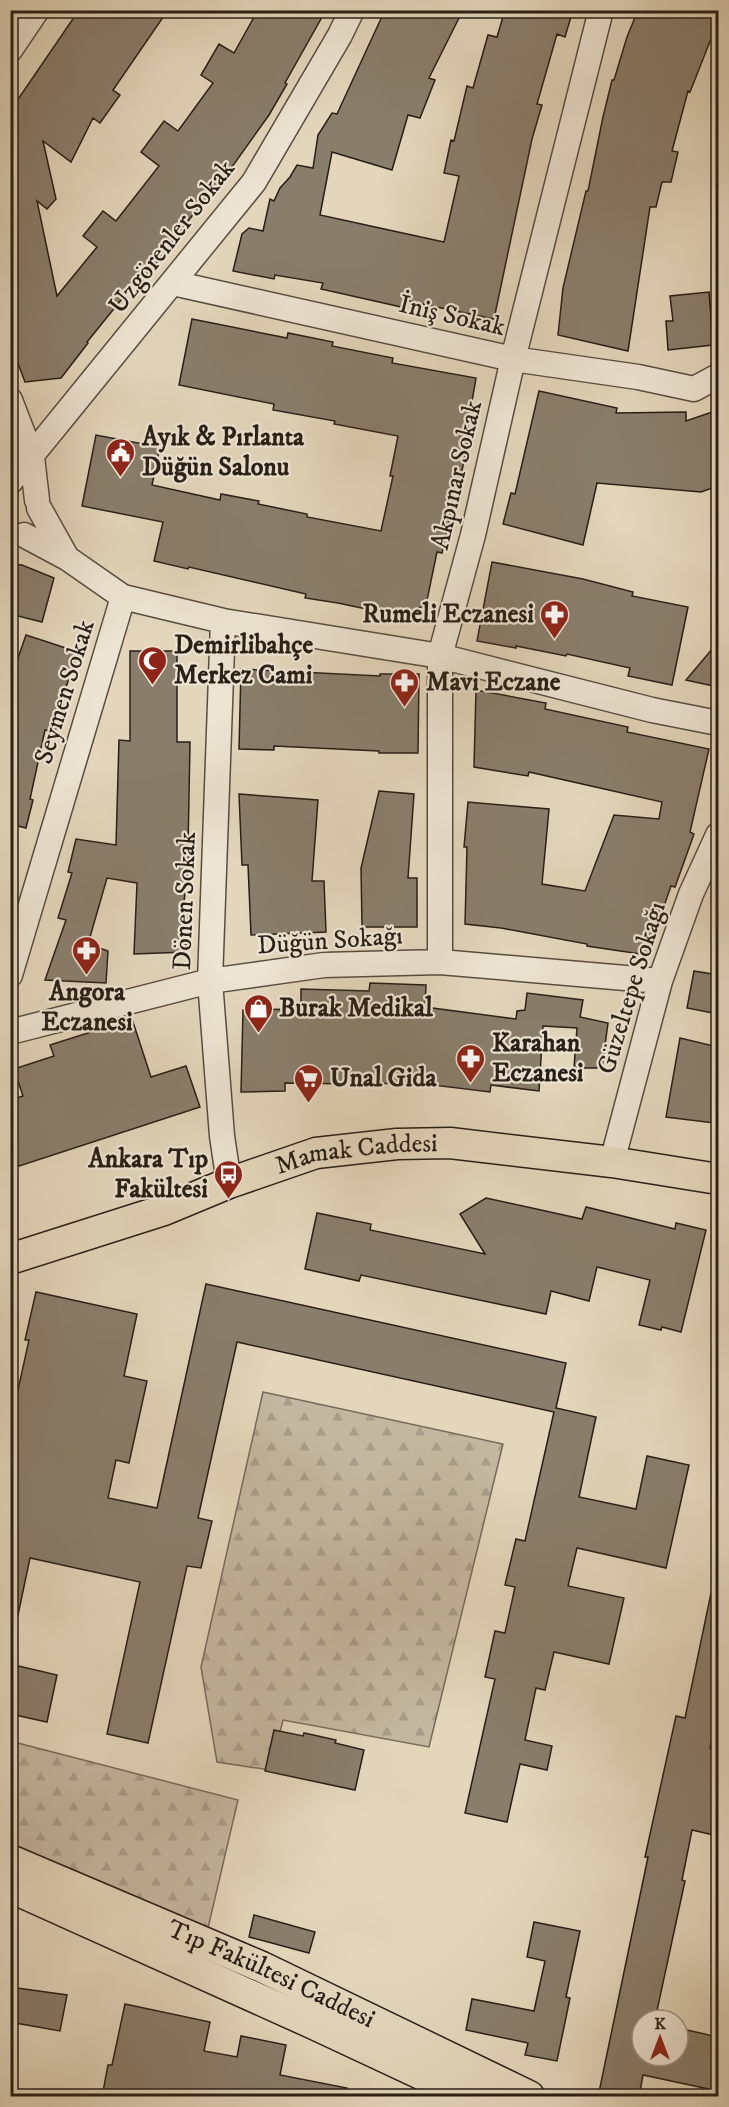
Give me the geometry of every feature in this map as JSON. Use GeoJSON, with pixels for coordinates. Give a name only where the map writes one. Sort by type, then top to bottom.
{"type":"FeatureCollection","features":[{"type":"Feature","properties":{"kind":"main road","name":"Mamak Caddesi"},"geometry":{"type":"LineString","coordinates":[[10,1259],[164,1210],[228,1183],[316,1153],[397,1144],[450,1143],[612,1162],[718,1179]]}},
{"type":"Feature","properties":{"kind":"main road","name":"Tıp Fakültesi Caddesi"},"geometry":{"type":"LineString","coordinates":[[10,1860],[262,1967],[529,2097]]}},
{"type":"Feature","properties":{"kind":"main road","name":"Tıp Fakültesi Caddesi"},"geometry":{"type":"LineString","coordinates":[[10,1887],[314,2024],[468,2097]]}},
{"type":"Feature","properties":{"kind":"street"},"geometry":{"type":"LineString","coordinates":[[10,50],[37,10]]}},
{"type":"Feature","properties":{"kind":"street","name":"Uzgörenler Sokak"},"geometry":{"type":"LineString","coordinates":[[10,482],[254,182],[340,35],[352,10]]}},
{"type":"Feature","properties":{"kind":"street","name":"Akpınar Sokak"},"geometry":{"type":"LineString","coordinates":[[440,962],[440,656],[473,535],[513,359],[601,10]]}},
{"type":"Feature","properties":{"kind":"street","name":"İniş Sokak"},"geometry":{"type":"LineString","coordinates":[[173,283],[513,359],[638,377],[694,389],[718,376]]}},
{"type":"Feature","properties":{"kind":"street"},"geometry":{"type":"LineString","coordinates":[[10,399],[32,457],[39,517],[36,524],[17,535]]}},
{"type":"Feature","properties":{"kind":"street"},"geometry":{"type":"LineString","coordinates":[[10,489],[25,490],[38,504],[67,558]]}},
{"type":"Feature","properties":{"kind":"street"},"geometry":{"type":"LineString","coordinates":[[17,535],[67,558],[123,597],[223,621],[440,656],[652,710],[718,723]]}},
{"type":"Feature","properties":{"kind":"street","name":"Seymen Sokak"},"geometry":{"type":"LineString","coordinates":[[10,975],[123,597]]}},
{"type":"Feature","properties":{"kind":"street","name":"Dönen Sokak"},"geometry":{"type":"LineString","coordinates":[[223,621],[210,981],[222,1136],[228,1183]]}},
{"type":"Feature","properties":{"kind":"street","name":"Güzeltepe Sokağı"},"geometry":{"type":"LineString","coordinates":[[612,1162],[660,981],[691,894],[718,834]]}},
{"type":"Feature","properties":{"kind":"street","name":"Düğün Sokağı"},"geometry":{"type":"LineString","coordinates":[[10,1032],[210,981],[324,964],[440,962],[660,981]]}},
{"type":"Feature","properties":{"kind":"green space"},"geometry":{"type":"Polygon","coordinates":[[[263,1392],[503,1444],[429,1747],[283,1720],[270,1770],[217,1762],[201,1667],[263,1392]]]}},
{"type":"Feature","properties":{"kind":"green space"},"geometry":{"type":"Polygon","coordinates":[[[10,1741],[238,1800],[208,1928],[11,1849],[10,1741]]]}},
{"type":"Feature","properties":{"kind":"building"},"geometry":{"type":"Polygon","coordinates":[[[79,10],[168,10],[113,90],[120,95],[100,123],[93,118],[71,162],[43,141],[56,199],[47,209],[37,201],[57,296],[97,247],[83,236],[103,211],[116,221],[159,166],[141,152],[164,121],[178,131],[213,83],[201,75],[219,44],[234,53],[258,10],[326,10],[269,115],[207,202],[204,200],[142,282],[138,279],[61,378],[25,382],[10,342],[10,111],[79,10]]]}},
{"type":"Feature","properties":{"kind":"building"},"geometry":{"type":"Polygon","coordinates":[[[385,10],[463,10],[429,78],[435,80],[420,118],[408,115],[392,170],[332,152],[320,215],[444,242],[459,176],[444,173],[451,140],[454,141],[467,86],[473,88],[488,35],[497,37],[505,10],[573,10],[565,37],[557,34],[537,104],[542,105],[532,139],[494,319],[408,301],[406,308],[321,289],[323,283],[275,275],[274,279],[233,271],[242,234],[249,228],[263,231],[270,199],[274,201],[280,188],[297,165],[313,168],[318,135],[332,113],[337,114],[385,10]]]}},
{"type":"Feature","properties":{"kind":"building"},"geometry":{"type":"Polygon","coordinates":[[[638,10],[709,10],[718,16],[718,21],[690,92],[688,91],[672,151],[678,152],[671,182],[662,182],[656,207],[650,207],[628,351],[558,335],[563,288],[586,191],[588,191],[612,80],[614,80],[638,10]]]}},
{"type":"Feature","properties":{"kind":"building"},"geometry":{"type":"Polygon","coordinates":[[[709,292],[713,345],[668,350],[666,321],[673,321],[670,296],[709,292]]]}},
{"type":"Feature","properties":{"kind":"building"},"geometry":{"type":"Polygon","coordinates":[[[192,319],[287,338],[288,333],[333,342],[332,346],[393,358],[392,363],[476,378],[465,442],[468,443],[458,489],[456,489],[442,553],[437,552],[426,605],[399,616],[305,598],[306,594],[154,561],[163,522],[82,506],[96,435],[160,447],[152,485],[220,500],[221,494],[259,501],[258,504],[307,514],[307,517],[381,531],[393,476],[390,476],[398,436],[334,424],[335,421],[273,410],[274,404],[179,385],[192,319]]]}},
{"type":"Feature","properties":{"kind":"building"},"geometry":{"type":"Polygon","coordinates":[[[539,391],[617,408],[616,413],[686,412],[686,421],[718,410],[718,486],[701,492],[597,483],[583,545],[503,524],[511,493],[515,494],[539,391]]]}},
{"type":"Feature","properties":{"kind":"building"},"geometry":{"type":"Polygon","coordinates":[[[492,562],[583,579],[633,592],[632,596],[688,607],[672,685],[628,676],[630,668],[567,654],[566,656],[477,641],[492,562]]]}},
{"type":"Feature","properties":{"kind":"building"},"geometry":{"type":"Polygon","coordinates":[[[10,564],[22,565],[54,578],[42,622],[10,614],[10,564]]]}},
{"type":"Feature","properties":{"kind":"building"},"geometry":{"type":"Polygon","coordinates":[[[26,635],[78,652],[62,699],[64,700],[55,732],[45,730],[26,828],[10,824],[10,681],[26,635]]]}},
{"type":"Feature","properties":{"kind":"building"},"geometry":{"type":"Polygon","coordinates":[[[718,642],[718,687],[686,680],[718,642]]]}},
{"type":"Feature","properties":{"kind":"building"},"geometry":{"type":"Polygon","coordinates":[[[130,651],[177,651],[177,742],[190,742],[188,850],[190,851],[183,911],[187,911],[186,952],[134,954],[137,883],[107,878],[88,944],[108,951],[106,983],[45,980],[66,920],[58,918],[72,873],[68,872],[76,839],[116,845],[119,740],[130,741],[130,651]]]}},
{"type":"Feature","properties":{"kind":"building"},"geometry":{"type":"Polygon","coordinates":[[[241,669],[380,676],[380,674],[419,674],[418,753],[379,753],[379,751],[274,746],[274,750],[239,749],[241,669]]]}},
{"type":"Feature","properties":{"kind":"building"},"geometry":{"type":"Polygon","coordinates":[[[476,690],[546,703],[545,709],[628,727],[627,732],[709,749],[690,832],[694,834],[675,887],[671,886],[647,955],[587,946],[587,944],[501,928],[465,924],[467,847],[464,847],[468,802],[549,809],[542,884],[585,891],[614,815],[659,819],[662,802],[529,772],[528,776],[474,767],[476,690]]]}},
{"type":"Feature","properties":{"kind":"building"},"geometry":{"type":"Polygon","coordinates":[[[379,791],[414,794],[408,878],[417,878],[417,927],[362,927],[361,868],[379,791]]]}},
{"type":"Feature","properties":{"kind":"building"},"geometry":{"type":"Polygon","coordinates":[[[239,794],[318,800],[312,881],[324,881],[326,932],[251,935],[248,865],[242,865],[239,794]]]}},
{"type":"Feature","properties":{"kind":"building"},"geometry":{"type":"Polygon","coordinates":[[[694,971],[718,975],[718,1014],[687,1008],[694,971]]]}},
{"type":"Feature","properties":{"kind":"building"},"geometry":{"type":"Polygon","coordinates":[[[370,983],[426,985],[425,1007],[516,1019],[517,1011],[525,1010],[527,993],[583,1000],[580,1017],[608,1023],[602,1068],[574,1068],[577,1028],[543,1026],[539,1091],[491,1085],[490,1092],[417,1083],[417,1085],[354,1082],[354,1084],[285,1083],[285,1091],[241,1092],[243,1010],[301,1009],[301,989],[369,991],[370,983]]]}},
{"type":"Feature","properties":{"kind":"building"},"geometry":{"type":"Polygon","coordinates":[[[132,1019],[151,1077],[186,1066],[200,1107],[10,1169],[10,1100],[23,1096],[14,1069],[54,1056],[50,1045],[132,1019]]]}},
{"type":"Feature","properties":{"kind":"building"},"geometry":{"type":"Polygon","coordinates":[[[680,1038],[718,1047],[718,1084],[714,1123],[666,1117],[680,1038]]]}},
{"type":"Feature","properties":{"kind":"building"},"geometry":{"type":"Polygon","coordinates":[[[486,1198],[582,1219],[586,1207],[675,1229],[676,1223],[706,1230],[681,1332],[662,1327],[661,1330],[639,1325],[650,1280],[597,1267],[589,1301],[551,1291],[546,1314],[361,1275],[359,1281],[305,1269],[317,1213],[371,1224],[370,1230],[485,1254],[460,1214],[486,1198]]]}},
{"type":"Feature","properties":{"kind":"building"},"geometry":{"type":"Polygon","coordinates":[[[206,1284],[566,1363],[556,1408],[596,1417],[579,1497],[636,1509],[647,1456],[689,1465],[666,1568],[577,1548],[568,1586],[624,1598],[609,1664],[554,1652],[545,1690],[536,1688],[525,1740],[552,1746],[547,1770],[520,1764],[507,1822],[465,1813],[495,1679],[485,1677],[495,1631],[505,1633],[515,1587],[505,1585],[516,1539],[525,1541],[554,1412],[237,1342],[198,1518],[212,1521],[201,1568],[187,1566],[148,1743],[107,1734],[140,1582],[30,1558],[18,1615],[10,1614],[10,1426],[29,1340],[25,1340],[36,1292],[137,1314],[124,1376],[147,1381],[129,1463],[116,1460],[108,1498],[157,1508],[206,1284]]]}},
{"type":"Feature","properties":{"kind":"building"},"geometry":{"type":"Polygon","coordinates":[[[711,1593],[718,1594],[718,1708],[710,1748],[718,1749],[718,1836],[692,1830],[682,1880],[685,1881],[658,2008],[630,2008],[630,2068],[690,2068],[690,2031],[718,2037],[718,2091],[643,2075],[639,2097],[598,2097],[648,1857],[645,1857],[676,1716],[685,1718],[711,1593]]]}},
{"type":"Feature","properties":{"kind":"building"},"geometry":{"type":"Polygon","coordinates":[[[10,1664],[57,1675],[47,1722],[10,1714],[10,1664]]]}},
{"type":"Feature","properties":{"kind":"building"},"geometry":{"type":"Polygon","coordinates":[[[274,1730],[303,1736],[304,1733],[336,1740],[335,1743],[364,1750],[355,1790],[265,1771],[274,1730]]]}},
{"type":"Feature","properties":{"kind":"building"},"geometry":{"type":"Polygon","coordinates":[[[254,1915],[315,1932],[309,1953],[249,1937],[254,1915]]]}},
{"type":"Feature","properties":{"kind":"building"},"geometry":{"type":"Polygon","coordinates":[[[534,1922],[580,1931],[566,1997],[570,1998],[557,2061],[525,2055],[528,2043],[466,2030],[472,1999],[534,2011],[545,1961],[527,1957],[534,1922]]]}},
{"type":"Feature","properties":{"kind":"building"},"geometry":{"type":"Polygon","coordinates":[[[10,1987],[67,1995],[60,2031],[10,2022],[10,1987]]]}},
{"type":"Feature","properties":{"kind":"building"},"geometry":{"type":"Polygon","coordinates":[[[125,2004],[210,2022],[204,2051],[237,2057],[241,2036],[286,2045],[280,2075],[347,2088],[346,2097],[102,2097],[108,2065],[112,2065],[125,2004]]]}},
{"type":"Feature","properties":{"kind":"place","name":"Ayık & Pırlanta Düğün Salonu"},"geometry":{"type":"Point","coordinates":[121,478]}},
{"type":"Feature","properties":{"kind":"place","name":"Rumeli Eczanesi"},"geometry":{"type":"Point","coordinates":[555,640]}},
{"type":"Feature","properties":{"kind":"place","name":"Demirlibahçe Merkez Cami"},"geometry":{"type":"Point","coordinates":[153,686]}},
{"type":"Feature","properties":{"kind":"place","name":"Mavi Eczane"},"geometry":{"type":"Point","coordinates":[405,708]}},
{"type":"Feature","properties":{"kind":"place","name":"Angora Eczanesi"},"geometry":{"type":"Point","coordinates":[87,976]}},
{"type":"Feature","properties":{"kind":"place","name":"Burak Medikal"},"geometry":{"type":"Point","coordinates":[258,1034]}},
{"type":"Feature","properties":{"kind":"place","name":"Karahan Eczanesi"},"geometry":{"type":"Point","coordinates":[471,1084]}},
{"type":"Feature","properties":{"kind":"place","name":"Unal Gida"},"geometry":{"type":"Point","coordinates":[309,1104]}},
{"type":"Feature","properties":{"kind":"place","name":"Ankara Tıp Fakültesi"},"geometry":{"type":"Point","coordinates":[229,1200]}}]}
